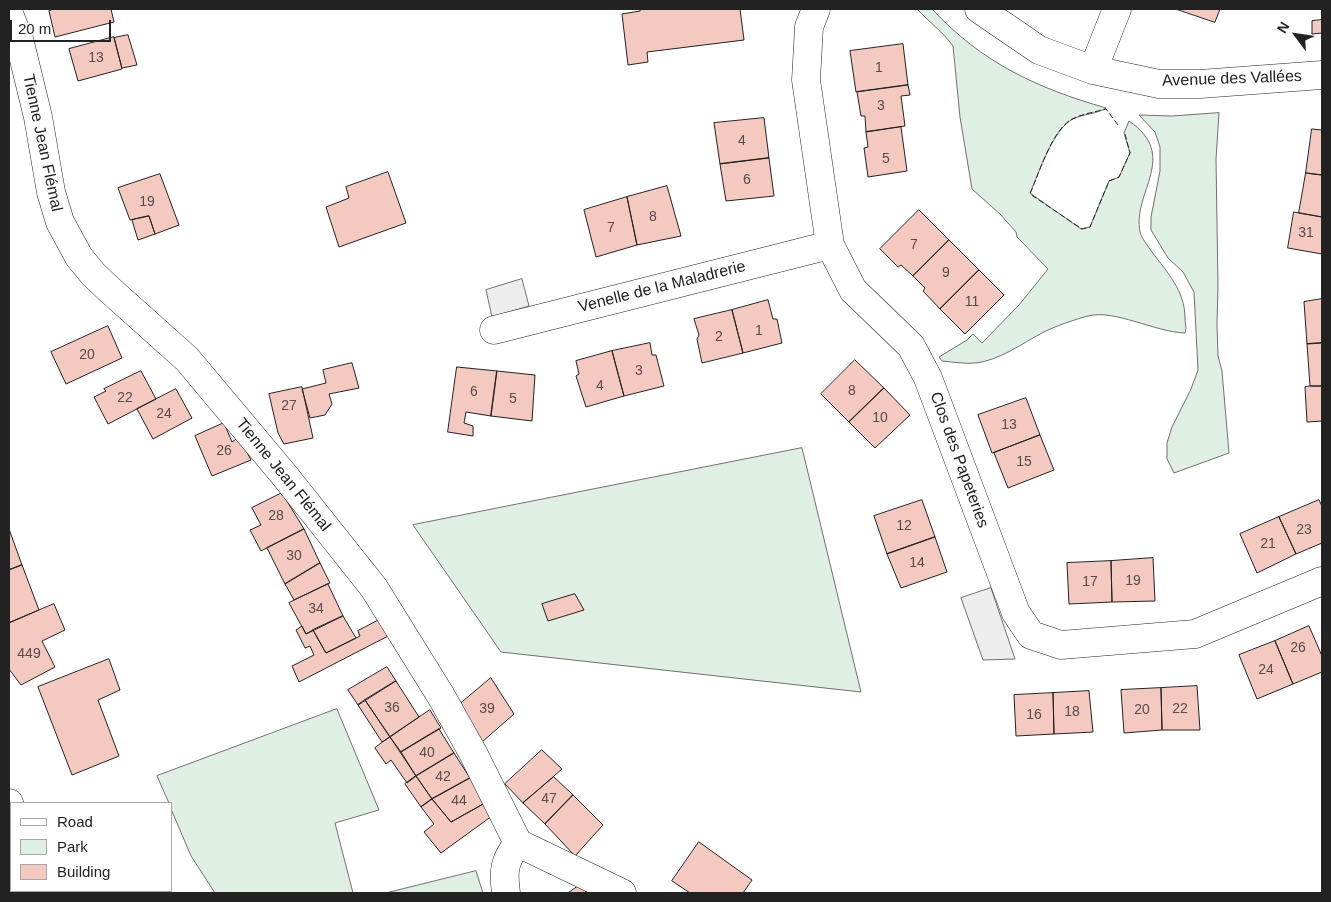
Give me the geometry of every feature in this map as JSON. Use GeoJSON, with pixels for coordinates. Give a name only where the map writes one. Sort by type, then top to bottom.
{"type":"FeatureCollection","features":[{"type":"Feature","properties":{"kind":"street","name":"Clos des Papeteries"},"geometry":{"type":"LineString","coordinates":[[816,9],[809,27],[806,80],[830,244],[853,290],[910,346],[928,378],[1016,613],[1031,635],[1061,645],[1195,634],[1322,581]]}},
{"type":"Feature","properties":{"kind":"street","name":"Avenue des Vallées"},"geometry":{"type":"LineString","coordinates":[[979,9],[1040,50],[1093,70],[1159,84],[1200,84],[1322,75]]}},
{"type":"Feature","properties":{"kind":"street"},"geometry":{"type":"LineString","coordinates":[[1093,70],[1117,9]]}},
{"type":"Feature","properties":{"kind":"street","name":"Tienne Jean Flémal"},"geometry":{"type":"LineString","coordinates":[[9,14],[19,38],[38,117],[51,192],[60,222],[80,258],[93,274],[187,360],[285,476],[374,588],[474,753],[518,843]]}},
{"type":"Feature","properties":{"kind":"street","name":"Venelle de la Maladrerie"},"geometry":{"type":"LineString","coordinates":[[494,330],[830,244]]}},
{"type":"Feature","properties":{"kind":"street"},"geometry":{"type":"LineString","coordinates":[[506,893],[504,868],[510,854],[518,843],[622,893]]}},
{"type":"Feature","properties":{"kind":"green space"},"geometry":{"type":"Polygon","coordinates":[[[917,9],[932,9],[971,44],[991,59],[1012,71],[1057,92],[1106,108],[1077,117],[1066,124],[1047,152],[1030,193],[1081,229],[1090,227],[1109,181],[1119,177],[1130,153],[1124,133],[1129,121],[1144,134],[1151,147],[1153,161],[1139,217],[1140,232],[1179,291],[1184,308],[1185,333],[1173,332],[1122,318],[1098,315],[1088,316],[1052,328],[993,359],[976,363],[942,361],[939,357],[967,340],[973,334],[982,343],[1019,305],[1048,269],[1017,237],[1016,232],[1000,214],[972,189],[960,117],[953,46],[917,9]]]}},
{"type":"Feature","properties":{"kind":"green space"},"geometry":{"type":"Polygon","coordinates":[[[1219,113],[1216,159],[1217,324],[1218,356],[1222,371],[1229,453],[1174,473],[1167,459],[1167,443],[1172,427],[1191,389],[1198,370],[1194,292],[1183,272],[1168,258],[1151,230],[1151,217],[1160,171],[1160,147],[1155,132],[1139,115],[1172,116],[1219,113]]]}},
{"type":"Feature","properties":{"kind":"green space"},"geometry":{"type":"Polygon","coordinates":[[[802,448],[861,692],[501,652],[413,525],[802,448]]]}},
{"type":"Feature","properties":{"kind":"green space"},"geometry":{"type":"Polygon","coordinates":[[[337,709],[379,810],[335,823],[353,893],[215,893],[191,856],[172,811],[172,802],[169,802],[157,776],[337,709]]]}},
{"type":"Feature","properties":{"kind":"green space"},"geometry":{"type":"Polygon","coordinates":[[[476,871],[483,893],[386,893],[476,871]]]}},
{"type":"Feature","properties":{"kind":"shaded area"},"geometry":{"type":"Polygon","coordinates":[[[522,279],[529,306],[492,317],[486,290],[522,279]]]}},
{"type":"Feature","properties":{"kind":"shaded area"},"geometry":{"type":"Polygon","coordinates":[[[991,588],[1015,659],[983,660],[961,598],[991,588]]]}},
{"type":"Feature","properties":{"kind":"building"},"geometry":{"type":"Polygon","coordinates":[[[54,9],[111,9],[114,22],[55,37],[49,11],[54,9]]]}},
{"type":"Feature","properties":{"kind":"building"},"geometry":{"type":"Polygon","coordinates":[[[639,9],[740,9],[744,40],[647,52],[648,62],[628,65],[622,14],[640,11],[639,9]]]}},
{"type":"Feature","properties":{"kind":"building"},"geometry":{"type":"Polygon","coordinates":[[[1176,9],[1220,9],[1215,22],[1176,9]]]}},
{"type":"Feature","properties":{"kind":"building"},"geometry":{"type":"Polygon","coordinates":[[[1322,20],[1322,33],[1312,34],[1312,21],[1322,20]]]}},
{"type":"Feature","properties":{"kind":"building"},"geometry":{"type":"Polygon","coordinates":[[[128,35],[137,65],[122,68],[114,38],[128,35]]]}},
{"type":"Feature","properties":{"kind":"building"},"geometry":{"type":"Polygon","coordinates":[[[114,37],[122,69],[78,81],[69,49],[114,37]]]}},
{"type":"Feature","properties":{"kind":"building"},"geometry":{"type":"Polygon","coordinates":[[[903,44],[908,85],[856,92],[850,51],[903,44]]]}},
{"type":"Feature","properties":{"kind":"building"},"geometry":{"type":"Polygon","coordinates":[[[908,85],[910,95],[901,96],[905,126],[866,132],[865,116],[861,116],[857,92],[908,85]]]}},
{"type":"Feature","properties":{"kind":"building"},"geometry":{"type":"Polygon","coordinates":[[[764,118],[769,158],[720,164],[714,123],[764,118]]]}},
{"type":"Feature","properties":{"kind":"building"},"geometry":{"type":"Polygon","coordinates":[[[901,127],[907,171],[868,177],[864,148],[868,147],[866,132],[901,127]]]}},
{"type":"Feature","properties":{"kind":"building"},"geometry":{"type":"Polygon","coordinates":[[[1312,129],[1322,130],[1322,175],[1306,173],[1312,129]]]}},
{"type":"Feature","properties":{"kind":"building"},"geometry":{"type":"Polygon","coordinates":[[[769,158],[774,196],[726,201],[720,164],[769,158]]]}},
{"type":"Feature","properties":{"kind":"building"},"geometry":{"type":"Polygon","coordinates":[[[388,172],[406,223],[339,247],[326,207],[349,198],[346,187],[388,172]]]}},
{"type":"Feature","properties":{"kind":"building"},"geometry":{"type":"Polygon","coordinates":[[[1306,173],[1322,175],[1322,217],[1299,213],[1306,173]]]}},
{"type":"Feature","properties":{"kind":"building"},"geometry":{"type":"Polygon","coordinates":[[[160,174],[179,225],[155,234],[149,216],[130,220],[118,188],[160,174]]]}},
{"type":"Feature","properties":{"kind":"building"},"geometry":{"type":"Polygon","coordinates":[[[667,186],[681,236],[637,245],[627,197],[667,186]]]}},
{"type":"Feature","properties":{"kind":"building"},"geometry":{"type":"Polygon","coordinates":[[[627,197],[637,245],[596,257],[584,210],[627,197]]]}},
{"type":"Feature","properties":{"kind":"building"},"geometry":{"type":"Polygon","coordinates":[[[919,210],[949,240],[913,276],[901,265],[898,267],[880,249],[919,210]]]}},
{"type":"Feature","properties":{"kind":"building"},"geometry":{"type":"Polygon","coordinates":[[[1294,212],[1322,217],[1322,254],[1288,248],[1294,212]]]}},
{"type":"Feature","properties":{"kind":"building"},"geometry":{"type":"Polygon","coordinates":[[[149,216],[155,234],[138,240],[132,220],[149,216]]]}},
{"type":"Feature","properties":{"kind":"building"},"geometry":{"type":"Polygon","coordinates":[[[949,240],[979,270],[940,309],[923,291],[925,288],[913,276],[949,240]]]}},
{"type":"Feature","properties":{"kind":"building"},"geometry":{"type":"Polygon","coordinates":[[[979,270],[1004,295],[965,334],[940,309],[979,270]]]}},
{"type":"Feature","properties":{"kind":"building"},"geometry":{"type":"Polygon","coordinates":[[[1322,299],[1322,343],[1307,344],[1304,302],[1322,299]]]}},
{"type":"Feature","properties":{"kind":"building"},"geometry":{"type":"Polygon","coordinates":[[[768,300],[773,319],[777,319],[782,343],[743,353],[732,310],[768,300]]]}},
{"type":"Feature","properties":{"kind":"building"},"geometry":{"type":"Polygon","coordinates":[[[732,310],[743,353],[702,363],[697,339],[699,335],[694,319],[732,310]]]}},
{"type":"Feature","properties":{"kind":"building"},"geometry":{"type":"Polygon","coordinates":[[[108,326],[122,358],[66,384],[51,352],[108,326]]]}},
{"type":"Feature","properties":{"kind":"building"},"geometry":{"type":"Polygon","coordinates":[[[650,343],[652,355],[656,355],[664,386],[624,396],[612,351],[650,343]]]}},
{"type":"Feature","properties":{"kind":"building"},"geometry":{"type":"Polygon","coordinates":[[[1322,343],[1322,386],[1310,386],[1307,344],[1322,343]]]}},
{"type":"Feature","properties":{"kind":"building"},"geometry":{"type":"Polygon","coordinates":[[[612,351],[624,396],[586,407],[576,376],[579,374],[576,361],[612,351]]]}},
{"type":"Feature","properties":{"kind":"building"},"geometry":{"type":"Polygon","coordinates":[[[855,360],[884,388],[849,422],[821,394],[855,360]]]}},
{"type":"Feature","properties":{"kind":"building"},"geometry":{"type":"Polygon","coordinates":[[[352,363],[359,388],[329,394],[332,404],[325,415],[310,418],[302,389],[326,383],[323,370],[352,363]]]}},
{"type":"Feature","properties":{"kind":"building"},"geometry":{"type":"Polygon","coordinates":[[[457,367],[497,371],[491,416],[466,412],[464,423],[473,426],[473,436],[448,432],[457,367]]]}},
{"type":"Feature","properties":{"kind":"building"},"geometry":{"type":"Polygon","coordinates":[[[141,371],[156,399],[108,424],[94,397],[106,391],[104,389],[141,371]]]}},
{"type":"Feature","properties":{"kind":"building"},"geometry":{"type":"Polygon","coordinates":[[[497,371],[535,375],[532,421],[491,416],[497,371]]]}},
{"type":"Feature","properties":{"kind":"building"},"geometry":{"type":"Polygon","coordinates":[[[1322,386],[1322,421],[1307,422],[1305,387],[1322,386]]]}},
{"type":"Feature","properties":{"kind":"building"},"geometry":{"type":"Polygon","coordinates":[[[302,387],[313,438],[284,444],[278,433],[269,394],[302,387]]]}},
{"type":"Feature","properties":{"kind":"building"},"geometry":{"type":"Polygon","coordinates":[[[884,388],[910,415],[875,448],[849,422],[884,388]]]}},
{"type":"Feature","properties":{"kind":"building"},"geometry":{"type":"Polygon","coordinates":[[[176,389],[192,418],[153,439],[137,409],[176,389]]]}},
{"type":"Feature","properties":{"kind":"building"},"geometry":{"type":"Polygon","coordinates":[[[1026,398],[1040,435],[992,453],[978,415],[1026,398]]]}},
{"type":"Feature","properties":{"kind":"building"},"geometry":{"type":"Polygon","coordinates":[[[224,423],[232,442],[239,437],[251,460],[212,476],[195,436],[224,423]]]}},
{"type":"Feature","properties":{"kind":"building"},"geometry":{"type":"Polygon","coordinates":[[[1040,435],[1054,470],[1008,488],[994,453],[1040,435]]]}},
{"type":"Feature","properties":{"kind":"building"},"geometry":{"type":"Polygon","coordinates":[[[282,493],[304,529],[261,551],[250,530],[261,525],[252,508],[282,493]]]}},
{"type":"Feature","properties":{"kind":"building"},"geometry":{"type":"Polygon","coordinates":[[[922,500],[935,537],[887,554],[874,516],[922,500]]]}},
{"type":"Feature","properties":{"kind":"building"},"geometry":{"type":"Polygon","coordinates":[[[1319,500],[1322,506],[1322,543],[1296,554],[1279,517],[1319,500]]]}},
{"type":"Feature","properties":{"kind":"building"},"geometry":{"type":"Polygon","coordinates":[[[1279,517],[1296,554],[1257,573],[1240,534],[1279,517]]]}},
{"type":"Feature","properties":{"kind":"building"},"geometry":{"type":"Polygon","coordinates":[[[9,529],[22,565],[9,570],[9,529]]]}},
{"type":"Feature","properties":{"kind":"building"},"geometry":{"type":"Polygon","coordinates":[[[304,529],[320,563],[285,584],[267,548],[304,529]]]}},
{"type":"Feature","properties":{"kind":"building"},"geometry":{"type":"Polygon","coordinates":[[[935,537],[947,572],[901,588],[887,554],[935,537]]]}},
{"type":"Feature","properties":{"kind":"building"},"geometry":{"type":"Polygon","coordinates":[[[1153,558],[1155,601],[1112,602],[1111,561],[1153,558]]]}},
{"type":"Feature","properties":{"kind":"building"},"geometry":{"type":"Polygon","coordinates":[[[1111,561],[1112,602],[1069,604],[1067,563],[1111,561]]]}},
{"type":"Feature","properties":{"kind":"building"},"geometry":{"type":"Polygon","coordinates":[[[320,563],[330,583],[294,600],[285,584],[320,563]]]}},
{"type":"Feature","properties":{"kind":"building"},"geometry":{"type":"Polygon","coordinates":[[[22,565],[39,610],[9,623],[9,570],[22,565]]]}},
{"type":"Feature","properties":{"kind":"building"},"geometry":{"type":"Polygon","coordinates":[[[328,584],[343,616],[306,634],[289,603],[328,584]]]}},
{"type":"Feature","properties":{"kind":"building"},"geometry":{"type":"Polygon","coordinates":[[[575,594],[584,610],[548,621],[542,604],[575,594]]]}},
{"type":"Feature","properties":{"kind":"building"},"geometry":{"type":"Polygon","coordinates":[[[54,604],[65,630],[42,641],[55,667],[21,685],[9,669],[9,623],[54,604]]]}},
{"type":"Feature","properties":{"kind":"building"},"geometry":{"type":"Polygon","coordinates":[[[343,616],[356,638],[326,653],[313,630],[343,616]]]}},
{"type":"Feature","properties":{"kind":"building"},"geometry":{"type":"Polygon","coordinates":[[[381,619],[392,634],[299,682],[292,666],[314,655],[310,646],[305,648],[296,630],[302,626],[306,634],[313,630],[326,653],[360,636],[358,631],[381,619]]]}},
{"type":"Feature","properties":{"kind":"building"},"geometry":{"type":"Polygon","coordinates":[[[1309,626],[1322,656],[1322,672],[1293,684],[1275,641],[1309,626]]]}},
{"type":"Feature","properties":{"kind":"building"},"geometry":{"type":"Polygon","coordinates":[[[1275,641],[1293,684],[1257,699],[1239,655],[1275,641]]]}},
{"type":"Feature","properties":{"kind":"building"},"geometry":{"type":"Polygon","coordinates":[[[109,659],[120,690],[98,700],[119,756],[72,775],[38,687],[109,659]]]}},
{"type":"Feature","properties":{"kind":"building"},"geometry":{"type":"Polygon","coordinates":[[[387,667],[396,681],[358,705],[348,690],[387,667]]]}},
{"type":"Feature","properties":{"kind":"building"},"geometry":{"type":"Polygon","coordinates":[[[491,678],[514,714],[482,742],[460,704],[491,678]]]}},
{"type":"Feature","properties":{"kind":"building"},"geometry":{"type":"Polygon","coordinates":[[[396,681],[419,717],[390,737],[365,700],[396,681]]]}},
{"type":"Feature","properties":{"kind":"building"},"geometry":{"type":"Polygon","coordinates":[[[1197,686],[1200,730],[1162,730],[1161,688],[1197,686]]]}},
{"type":"Feature","properties":{"kind":"building"},"geometry":{"type":"Polygon","coordinates":[[[1161,688],[1162,730],[1124,733],[1121,690],[1161,688]]]}},
{"type":"Feature","properties":{"kind":"building"},"geometry":{"type":"Polygon","coordinates":[[[1089,691],[1093,732],[1054,734],[1053,693],[1089,691]]]}},
{"type":"Feature","properties":{"kind":"building"},"geometry":{"type":"Polygon","coordinates":[[[1053,693],[1054,734],[1016,736],[1014,695],[1053,693]]]}},
{"type":"Feature","properties":{"kind":"building"},"geometry":{"type":"Polygon","coordinates":[[[365,700],[390,737],[382,742],[358,705],[365,700]]]}},
{"type":"Feature","properties":{"kind":"building"},"geometry":{"type":"Polygon","coordinates":[[[430,710],[441,728],[401,752],[390,737],[430,710]]]}},
{"type":"Feature","properties":{"kind":"building"},"geometry":{"type":"Polygon","coordinates":[[[439,729],[454,753],[416,776],[401,752],[439,729]]]}},
{"type":"Feature","properties":{"kind":"building"},"geometry":{"type":"Polygon","coordinates":[[[390,737],[416,776],[407,783],[391,760],[386,764],[375,748],[390,737]]]}},
{"type":"Feature","properties":{"kind":"building"},"geometry":{"type":"Polygon","coordinates":[[[542,750],[562,769],[523,803],[505,784],[542,750]]]}},
{"type":"Feature","properties":{"kind":"building"},"geometry":{"type":"Polygon","coordinates":[[[454,753],[470,778],[432,799],[416,776],[454,753]]]}},
{"type":"Feature","properties":{"kind":"building"},"geometry":{"type":"Polygon","coordinates":[[[416,776],[432,799],[421,807],[405,784],[416,776]]]}},
{"type":"Feature","properties":{"kind":"building"},"geometry":{"type":"Polygon","coordinates":[[[554,777],[573,795],[545,824],[523,803],[554,777]]]}},
{"type":"Feature","properties":{"kind":"building"},"geometry":{"type":"Polygon","coordinates":[[[470,778],[485,803],[451,822],[432,799],[470,778]]]}},
{"type":"Feature","properties":{"kind":"building"},"geometry":{"type":"Polygon","coordinates":[[[573,795],[603,825],[575,856],[545,824],[573,795]]]}},
{"type":"Feature","properties":{"kind":"building"},"geometry":{"type":"Polygon","coordinates":[[[432,799],[451,822],[485,803],[492,816],[441,853],[424,832],[434,824],[421,807],[432,799]]]}},
{"type":"Feature","properties":{"kind":"building"},"geometry":{"type":"Polygon","coordinates":[[[699,842],[752,880],[743,893],[690,893],[672,881],[699,842]]]}},
{"type":"Feature","properties":{"kind":"building"},"geometry":{"type":"Polygon","coordinates":[[[580,885],[587,893],[568,893],[580,885]]]}},
{"type":"Feature","properties":{"kind":"fence"},"geometry":{"type":"LineString","coordinates":[[1118,125],[1106,109],[1072,119],[1058,132],[1052,142],[1030,194],[1082,229],[1090,227],[1109,181],[1119,177],[1130,153],[1125,134]]}}]}
